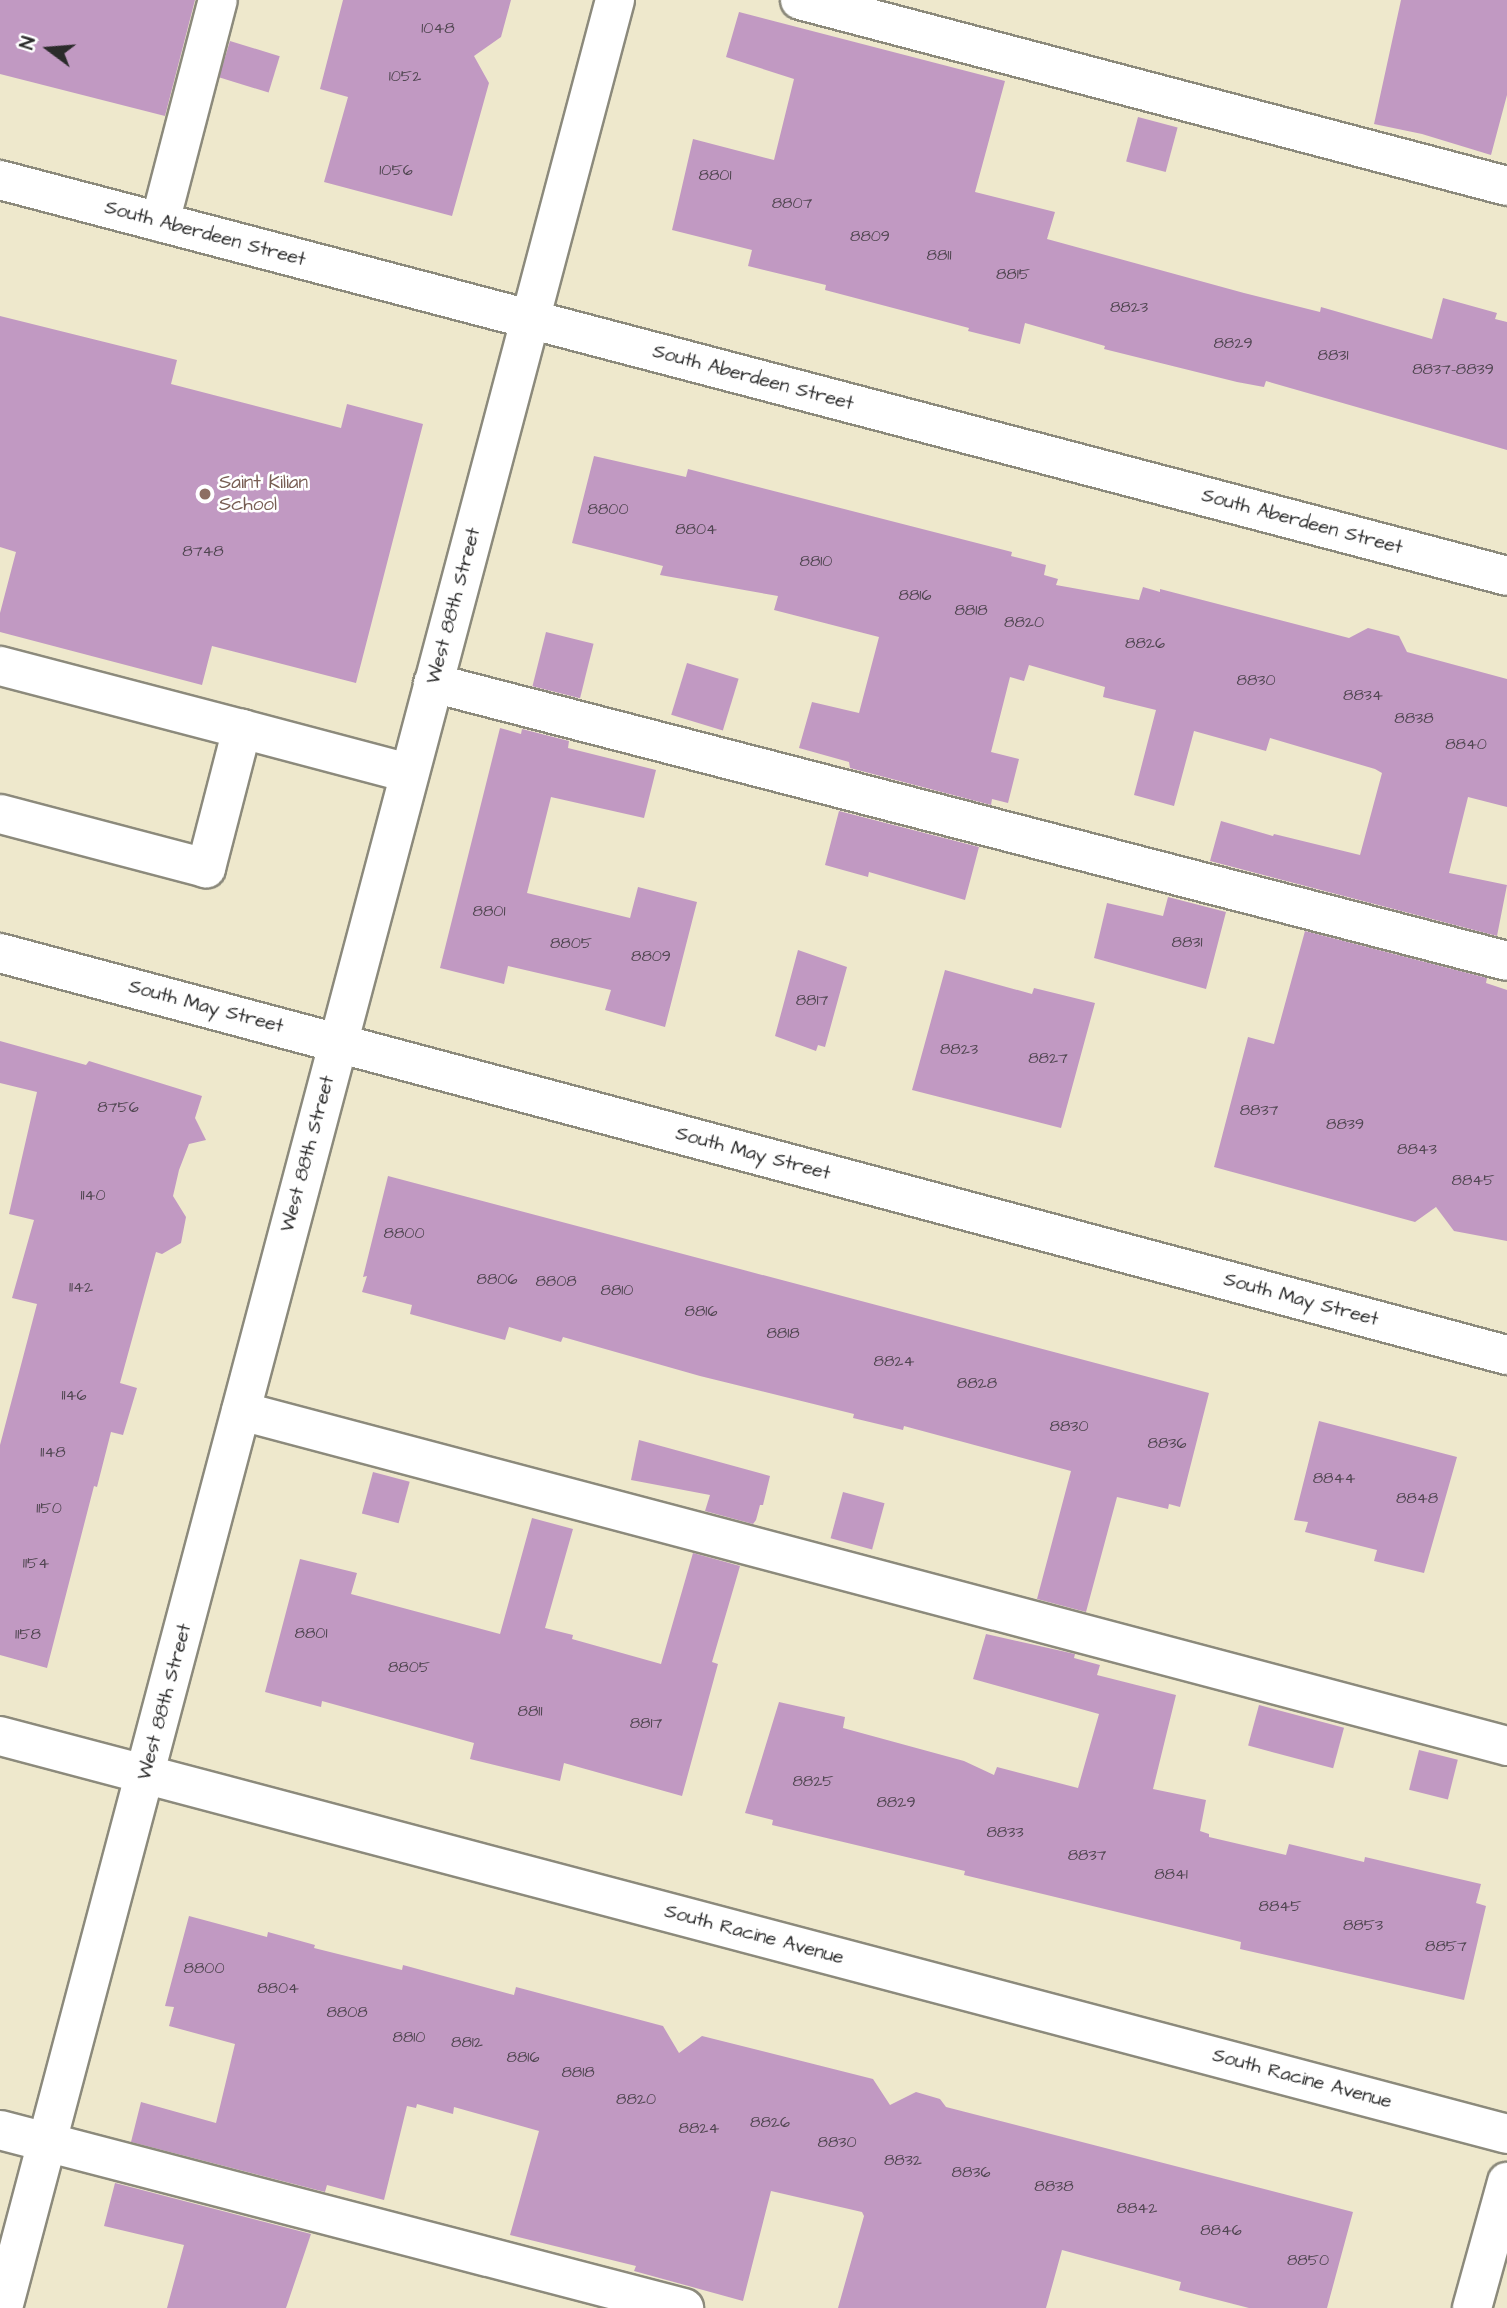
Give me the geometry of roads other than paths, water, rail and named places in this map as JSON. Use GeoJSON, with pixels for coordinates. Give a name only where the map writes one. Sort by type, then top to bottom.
{"type":"FeatureCollection","features":[{"type":"Feature","properties":{"kind":"street"},"geometry":{"type":"LineString","coordinates":[[160,222],[218,0]]}},
{"type":"Feature","properties":{"kind":"street","name":"West 88th Street"},"geometry":{"type":"LineString","coordinates":[[3,2308],[147,1774],[337,1043],[615,0]]}},
{"type":"Feature","properties":{"kind":"street"},"geometry":{"type":"LineString","coordinates":[[800,0],[1507,186]]}},
{"type":"Feature","properties":{"kind":"street","name":"South Aberdeen Street"},"geometry":{"type":"LineString","coordinates":[[0,180],[1507,576]]}},
{"type":"Feature","properties":{"kind":"street"},"geometry":{"type":"LineString","coordinates":[[0,666],[409,773]]}},
{"type":"Feature","properties":{"kind":"street"},"geometry":{"type":"LineString","coordinates":[[433,683],[1507,961]]}},
{"type":"Feature","properties":{"kind":"street"},"geometry":{"type":"LineString","coordinates":[[2,824],[206,868],[242,729]]}},
{"type":"Feature","properties":{"kind":"street","name":"South May Street"},"geometry":{"type":"LineString","coordinates":[[0,953],[1507,1355]]}},
{"type":"Feature","properties":{"kind":"street"},"geometry":{"type":"LineString","coordinates":[[241,1411],[1507,1746]]}},
{"type":"Feature","properties":{"kind":"street","name":"South Racine Avenue"},"geometry":{"type":"LineString","coordinates":[[0,1736],[1507,2134]]}},
{"type":"Feature","properties":{"kind":"street"},"geometry":{"type":"LineString","coordinates":[[0,2130],[684,2308]]}},
{"type":"Feature","properties":{"kind":"street"},"geometry":{"type":"LineString","coordinates":[[1472,2308],[1507,2182]]}},
{"type":"Feature","properties":{"kind":"place","name":"Saint Kilian School"},"geometry":{"type":"Point","coordinates":[205,494]}}]}
